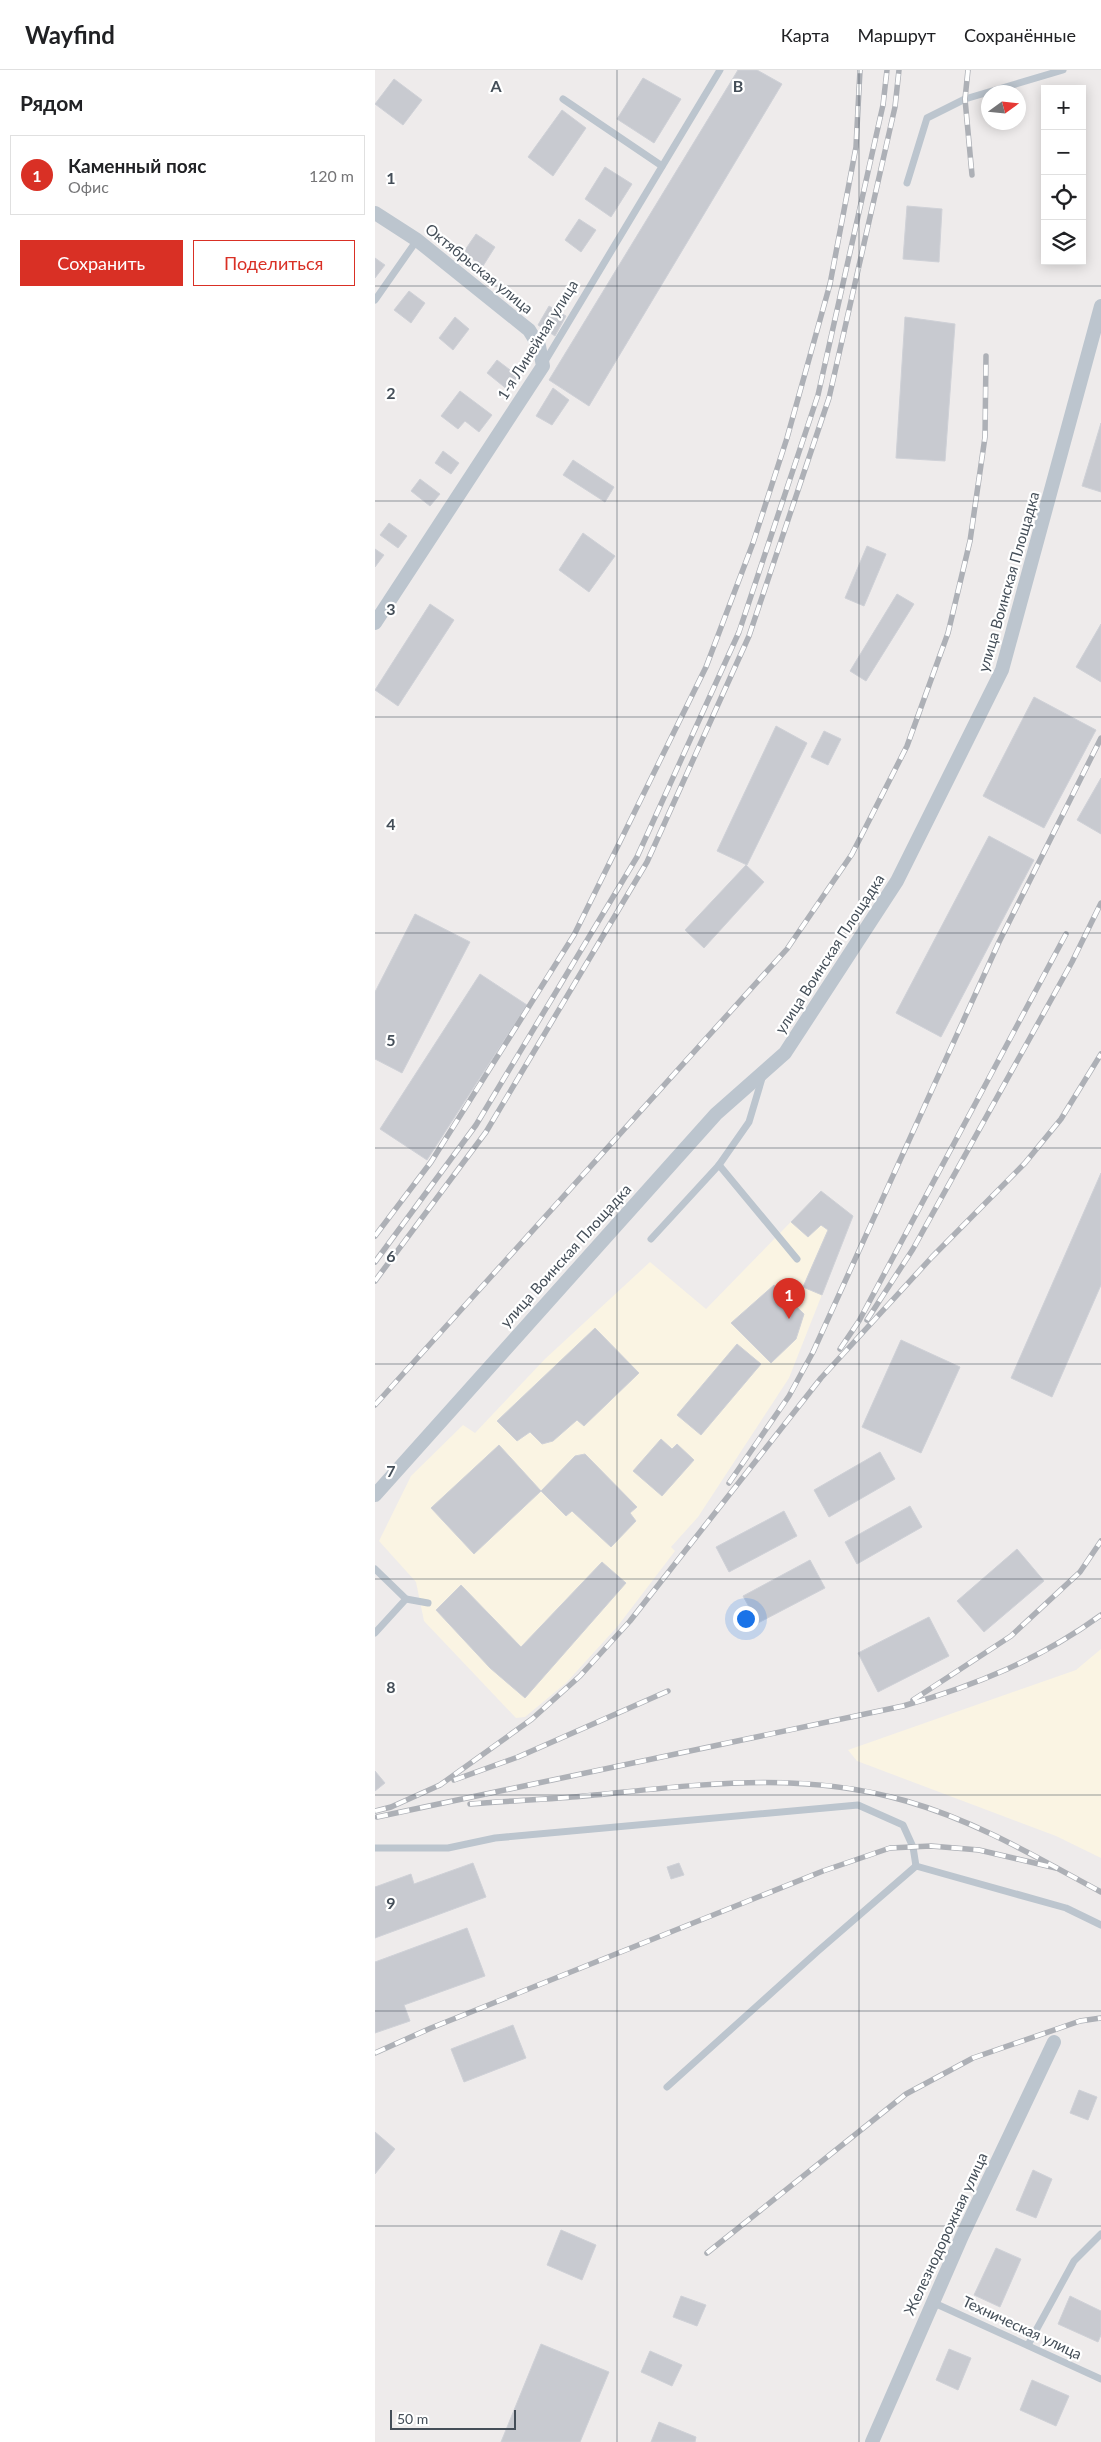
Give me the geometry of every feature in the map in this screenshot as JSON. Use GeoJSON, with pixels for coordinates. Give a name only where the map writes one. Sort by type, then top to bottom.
{"type":"FeatureCollection","features":[{"type":"Feature","properties":{"kind":"street","name":"Октябрьская улица"},"geometry":{"type":"LineString","coordinates":[[375,212],[417,240],[529,330],[539,346],[543,366]]}},
{"type":"Feature","properties":{"kind":"street","name":"улица Воинская Площадка"},"geometry":{"type":"LineString","coordinates":[[375,1495],[715,1114],[785,1053],[897,881],[1002,670],[1101,306]]}},
{"type":"Feature","properties":{"kind":"street","name":"1-я Линейная улица"},"geometry":{"type":"LineString","coordinates":[[375,623],[543,366]]}},
{"type":"Feature","properties":{"kind":"street","name":"Железнодорожная улица"},"geometry":{"type":"LineString","coordinates":[[871,2442],[932,2302],[1053,2042]]}},
{"type":"Feature","properties":{"kind":"lane","name":"1-я Линейная улица"},"geometry":{"type":"LineString","coordinates":[[543,366],[721,70]]}},
{"type":"Feature","properties":{"kind":"lane"},"geometry":{"type":"LineString","coordinates":[[907,183],[927,118],[965,99],[1063,70]]}},
{"type":"Feature","properties":{"kind":"lane"},"geometry":{"type":"LineString","coordinates":[[563,98],[662,166]]}},
{"type":"Feature","properties":{"kind":"lane"},"geometry":{"type":"LineString","coordinates":[[375,300],[417,240]]}},
{"type":"Feature","properties":{"kind":"lane"},"geometry":{"type":"LineString","coordinates":[[651,1239],[719,1165],[749,1122],[764,1072]]}},
{"type":"Feature","properties":{"kind":"lane"},"geometry":{"type":"LineString","coordinates":[[719,1165],[797,1259]]}},
{"type":"Feature","properties":{"kind":"lane"},"geometry":{"type":"LineString","coordinates":[[375,1569],[406,1600],[429,1604]]}},
{"type":"Feature","properties":{"kind":"lane"},"geometry":{"type":"LineString","coordinates":[[375,1633],[406,1600]]}},
{"type":"Feature","properties":{"kind":"lane"},"geometry":{"type":"LineString","coordinates":[[375,1848],[448,1848],[495,1838],[858,1805],[903,1825],[913,1847],[917,1866]]}},
{"type":"Feature","properties":{"kind":"lane"},"geometry":{"type":"LineString","coordinates":[[917,1866],[1066,1908],[1101,1925]]}},
{"type":"Feature","properties":{"kind":"lane"},"geometry":{"type":"LineString","coordinates":[[667,2087],[817,1951],[917,1866]]}},
{"type":"Feature","properties":{"kind":"lane"},"geometry":{"type":"LineString","coordinates":[[1028,2345],[1074,2261],[1101,2234]]}},
{"type":"Feature","properties":{"kind":"lane","name":"Техническая улица"},"geometry":{"type":"LineString","coordinates":[[932,2302],[1101,2379]]}},
{"type":"Feature","properties":{"kind":"shaded area"},"geometry":{"type":"Polygon","coordinates":[[[821,1191],[853,1216],[789,1378],[698,1517],[671,1547],[675,1551],[617,1627],[566,1683],[525,1717],[516,1718],[424,1621],[416,1582],[379,1541],[411,1476],[463,1425],[475,1433],[545,1359],[650,1262],[706,1309],[821,1191]]]}},
{"type":"Feature","properties":{"kind":"shaded area"},"geometry":{"type":"Polygon","coordinates":[[[1101,1649],[1101,1858],[1056,1836],[857,1761],[848,1750],[1076,1670],[1101,1649]]]}},
{"type":"Feature","properties":{"kind":"building"},"geometry":{"type":"Polygon","coordinates":[[[738,70],[757,70],[782,84],[589,406],[549,380],[738,70]]]}},
{"type":"Feature","properties":{"kind":"building"},"geometry":{"type":"Polygon","coordinates":[[[643,78],[681,99],[654,143],[617,119],[643,78]]]}},
{"type":"Feature","properties":{"kind":"building"},"geometry":{"type":"Polygon","coordinates":[[[394,79],[422,100],[403,125],[375,104],[394,79]]]}},
{"type":"Feature","properties":{"kind":"building"},"geometry":{"type":"Polygon","coordinates":[[[562,110],[586,128],[553,176],[528,157],[562,110]]]}},
{"type":"Feature","properties":{"kind":"building"},"geometry":{"type":"Polygon","coordinates":[[[605,167],[632,184],[611,217],[585,199],[605,167]]]}},
{"type":"Feature","properties":{"kind":"building"},"geometry":{"type":"Polygon","coordinates":[[[907,206],[942,209],[939,262],[903,259],[907,206]]]}},
{"type":"Feature","properties":{"kind":"building"},"geometry":{"type":"Polygon","coordinates":[[[579,219],[596,230],[581,252],[565,240],[579,219]]]}},
{"type":"Feature","properties":{"kind":"building"},"geometry":{"type":"Polygon","coordinates":[[[476,234],[495,247],[483,266],[463,253],[476,234]]]}},
{"type":"Feature","properties":{"kind":"building"},"geometry":{"type":"Polygon","coordinates":[[[375,258],[385,265],[375,278],[375,258]]]}},
{"type":"Feature","properties":{"kind":"building"},"geometry":{"type":"Polygon","coordinates":[[[409,291],[425,303],[411,323],[394,310],[409,291]]]}},
{"type":"Feature","properties":{"kind":"building"},"geometry":{"type":"Polygon","coordinates":[[[549,306],[566,316],[555,336],[538,325],[549,306]]]}},
{"type":"Feature","properties":{"kind":"building"},"geometry":{"type":"Polygon","coordinates":[[[455,317],[469,329],[453,350],[439,338],[455,317]]]}},
{"type":"Feature","properties":{"kind":"building"},"geometry":{"type":"Polygon","coordinates":[[[905,317],[955,324],[945,461],[896,458],[905,317]]]}},
{"type":"Feature","properties":{"kind":"building"},"geometry":{"type":"Polygon","coordinates":[[[497,360],[518,376],[508,390],[487,373],[497,360]]]}},
{"type":"Feature","properties":{"kind":"building"},"geometry":{"type":"Polygon","coordinates":[[[553,388],[569,400],[552,425],[536,416],[553,388]]]}},
{"type":"Feature","properties":{"kind":"building"},"geometry":{"type":"Polygon","coordinates":[[[460,391],[492,415],[479,432],[465,421],[458,429],[441,416],[460,391]]]}},
{"type":"Feature","properties":{"kind":"building"},"geometry":{"type":"Polygon","coordinates":[[[1101,423],[1101,492],[1082,486],[1101,423]]]}},
{"type":"Feature","properties":{"kind":"building"},"geometry":{"type":"Polygon","coordinates":[[[443,451],[459,463],[451,474],[435,463],[443,451]]]}},
{"type":"Feature","properties":{"kind":"building"},"geometry":{"type":"Polygon","coordinates":[[[573,460],[614,487],[605,502],[563,475],[573,460]]]}},
{"type":"Feature","properties":{"kind":"building"},"geometry":{"type":"Polygon","coordinates":[[[420,479],[440,494],[430,506],[411,491],[420,479]]]}},
{"type":"Feature","properties":{"kind":"building"},"geometry":{"type":"Polygon","coordinates":[[[389,523],[407,536],[398,548],[380,535],[389,523]]]}},
{"type":"Feature","properties":{"kind":"building"},"geometry":{"type":"Polygon","coordinates":[[[583,533],[615,556],[589,592],[559,570],[583,533]]]}},
{"type":"Feature","properties":{"kind":"building"},"geometry":{"type":"Polygon","coordinates":[[[867,546],[886,554],[864,606],[845,598],[867,546]]]}},
{"type":"Feature","properties":{"kind":"building"},"geometry":{"type":"Polygon","coordinates":[[[375,549],[384,555],[375,567],[375,549]]]}},
{"type":"Feature","properties":{"kind":"building"},"geometry":{"type":"Polygon","coordinates":[[[897,594],[914,604],[866,681],[850,671],[897,594]]]}},
{"type":"Feature","properties":{"kind":"building"},"geometry":{"type":"Polygon","coordinates":[[[430,604],[454,620],[398,706],[375,690],[430,604]]]}},
{"type":"Feature","properties":{"kind":"building"},"geometry":{"type":"Polygon","coordinates":[[[1101,624],[1101,682],[1076,667],[1101,624]]]}},
{"type":"Feature","properties":{"kind":"building"},"geometry":{"type":"Polygon","coordinates":[[[1034,697],[1096,730],[1044,828],[983,796],[1034,697]]]}},
{"type":"Feature","properties":{"kind":"building"},"geometry":{"type":"Polygon","coordinates":[[[776,726],[807,743],[747,865],[717,851],[776,726]]]}},
{"type":"Feature","properties":{"kind":"building"},"geometry":{"type":"Polygon","coordinates":[[[824,731],[841,739],[828,765],[811,757],[824,731]]]}},
{"type":"Feature","properties":{"kind":"building"},"geometry":{"type":"Polygon","coordinates":[[[1101,778],[1101,834],[1077,820],[1101,778]]]}},
{"type":"Feature","properties":{"kind":"building"},"geometry":{"type":"Polygon","coordinates":[[[989,836],[1034,860],[941,1037],[896,1013],[989,836]]]}},
{"type":"Feature","properties":{"kind":"building"},"geometry":{"type":"Polygon","coordinates":[[[746,865],[764,882],[704,948],[685,930],[746,865]]]}},
{"type":"Feature","properties":{"kind":"building"},"geometry":{"type":"Polygon","coordinates":[[[415,914],[470,942],[402,1073],[375,1059],[375,992],[415,914]]]}},
{"type":"Feature","properties":{"kind":"building"},"geometry":{"type":"Polygon","coordinates":[[[480,974],[527,1005],[427,1160],[380,1129],[480,974]]]}},
{"type":"Feature","properties":{"kind":"building"},"geometry":{"type":"Polygon","coordinates":[[[1101,1173],[1101,1285],[1052,1397],[1011,1378],[1101,1173]]]}},
{"type":"Feature","properties":{"kind":"building"},"geometry":{"type":"Polygon","coordinates":[[[821,1191],[853,1216],[822,1295],[803,1287],[828,1230],[821,1225],[808,1237],[791,1222],[821,1191]]]}},
{"type":"Feature","properties":{"kind":"building"},"geometry":{"type":"Polygon","coordinates":[[[774,1285],[804,1314],[796,1339],[771,1363],[731,1323],[774,1285]]]}},
{"type":"Feature","properties":{"kind":"building"},"geometry":{"type":"Polygon","coordinates":[[[595,1328],[639,1373],[584,1426],[577,1420],[553,1441],[542,1444],[530,1432],[517,1441],[497,1421],[595,1328]]]}},
{"type":"Feature","properties":{"kind":"building"},"geometry":{"type":"Polygon","coordinates":[[[901,1340],[960,1367],[921,1453],[862,1427],[901,1340]]]}},
{"type":"Feature","properties":{"kind":"building"},"geometry":{"type":"Polygon","coordinates":[[[737,1344],[761,1364],[701,1435],[677,1415],[737,1344]]]}},
{"type":"Feature","properties":{"kind":"building"},"geometry":{"type":"Polygon","coordinates":[[[661,1439],[672,1449],[677,1444],[694,1460],[662,1496],[633,1471],[661,1439]]]}},
{"type":"Feature","properties":{"kind":"building"},"geometry":{"type":"Polygon","coordinates":[[[499,1445],[541,1491],[474,1554],[431,1508],[499,1445]]]}},
{"type":"Feature","properties":{"kind":"building"},"geometry":{"type":"Polygon","coordinates":[[[880,1452],[895,1479],[829,1517],[814,1490],[880,1452]]]}},
{"type":"Feature","properties":{"kind":"building"},"geometry":{"type":"Polygon","coordinates":[[[585,1454],[637,1507],[630,1513],[636,1521],[611,1547],[572,1511],[566,1516],[541,1491],[575,1456],[585,1454]]]}},
{"type":"Feature","properties":{"kind":"building"},"geometry":{"type":"Polygon","coordinates":[[[910,1506],[922,1527],[857,1564],[845,1542],[910,1506]]]}},
{"type":"Feature","properties":{"kind":"building"},"geometry":{"type":"Polygon","coordinates":[[[784,1511],[797,1536],[729,1572],[716,1547],[784,1511]]]}},
{"type":"Feature","properties":{"kind":"building"},"geometry":{"type":"Polygon","coordinates":[[[1017,1549],[1044,1581],[984,1632],[957,1601],[1017,1549]]]}},
{"type":"Feature","properties":{"kind":"building"},"geometry":{"type":"Polygon","coordinates":[[[810,1560],[825,1588],[758,1623],[743,1596],[810,1560]]]}},
{"type":"Feature","properties":{"kind":"building"},"geometry":{"type":"Polygon","coordinates":[[[602,1562],[626,1583],[525,1698],[490,1668],[436,1610],[461,1585],[521,1647],[602,1562]]]}},
{"type":"Feature","properties":{"kind":"building"},"geometry":{"type":"Polygon","coordinates":[[[929,1617],[949,1656],[878,1692],[858,1653],[929,1617]]]}},
{"type":"Feature","properties":{"kind":"building"},"geometry":{"type":"Polygon","coordinates":[[[375,1771],[385,1783],[375,1791],[375,1771]]]}},
{"type":"Feature","properties":{"kind":"building"},"geometry":{"type":"Polygon","coordinates":[[[473,1863],[486,1897],[375,1938],[375,1887],[411,1874],[414,1884],[473,1863]]]}},
{"type":"Feature","properties":{"kind":"building"},"geometry":{"type":"Polygon","coordinates":[[[679,1863],[684,1875],[671,1879],[667,1867],[679,1863]]]}},
{"type":"Feature","properties":{"kind":"building"},"geometry":{"type":"Polygon","coordinates":[[[467,1928],[485,1976],[404,2005],[410,2021],[375,2033],[375,1962],[467,1928]]]}},
{"type":"Feature","properties":{"kind":"building"},"geometry":{"type":"Polygon","coordinates":[[[513,2025],[526,2058],[464,2082],[451,2049],[513,2025]]]}},
{"type":"Feature","properties":{"kind":"building"},"geometry":{"type":"Polygon","coordinates":[[[1079,2090],[1097,2097],[1088,2120],[1070,2113],[1079,2090]]]}},
{"type":"Feature","properties":{"kind":"building"},"geometry":{"type":"Polygon","coordinates":[[[375,2132],[395,2149],[375,2174],[375,2132]]]}},
{"type":"Feature","properties":{"kind":"building"},"geometry":{"type":"Polygon","coordinates":[[[1033,2170],[1052,2179],[1036,2218],[1016,2210],[1033,2170]]]}},
{"type":"Feature","properties":{"kind":"building"},"geometry":{"type":"Polygon","coordinates":[[[561,2230],[596,2245],[582,2280],[547,2265],[561,2230]]]}},
{"type":"Feature","properties":{"kind":"building"},"geometry":{"type":"Polygon","coordinates":[[[996,2248],[1021,2259],[1000,2307],[974,2295],[996,2248]]]}},
{"type":"Feature","properties":{"kind":"building"},"geometry":{"type":"Polygon","coordinates":[[[681,2296],[706,2305],[697,2326],[673,2317],[681,2296]]]}},
{"type":"Feature","properties":{"kind":"building"},"geometry":{"type":"Polygon","coordinates":[[[1070,2296],[1101,2311],[1101,2335],[1098,2342],[1058,2324],[1070,2296]]]}},
{"type":"Feature","properties":{"kind":"building"},"geometry":{"type":"Polygon","coordinates":[[[541,2344],[609,2372],[580,2442],[501,2442],[541,2344]]]}},
{"type":"Feature","properties":{"kind":"building"},"geometry":{"type":"Polygon","coordinates":[[[949,2349],[971,2358],[958,2390],[936,2380],[949,2349]]]}},
{"type":"Feature","properties":{"kind":"building"},"geometry":{"type":"Polygon","coordinates":[[[650,2351],[682,2365],[672,2386],[641,2372],[650,2351]]]}},
{"type":"Feature","properties":{"kind":"building"},"geometry":{"type":"Polygon","coordinates":[[[1032,2380],[1069,2396],[1056,2426],[1020,2410],[1032,2380]]]}},
{"type":"Feature","properties":{"kind":"building"},"geometry":{"type":"Polygon","coordinates":[[[659,2422],[696,2437],[695,2442],[651,2442],[659,2422]]]}},
{"type":"Feature","properties":{"kind":"railway"},"geometry":{"type":"LineString","coordinates":[[375,1236],[431,1162],[574,935],[706,667],[753,543],[787,438],[830,284],[856,147],[860,70]]}},
{"type":"Feature","properties":{"kind":"railway"},"geometry":{"type":"LineString","coordinates":[[375,1262],[476,1125],[637,857],[739,632],[818,395],[883,105],[887,70]]}},
{"type":"Feature","properties":{"kind":"railway"},"geometry":{"type":"LineString","coordinates":[[375,1281],[486,1132],[647,862],[749,636],[829,398],[895,107],[899,70]]}},
{"type":"Feature","properties":{"kind":"railway"},"geometry":{"type":"LineString","coordinates":[[968,70],[965,99],[972,175]]}},
{"type":"Feature","properties":{"kind":"railway"},"geometry":{"type":"LineString","coordinates":[[375,1405],[787,949],[852,854],[907,746],[948,633],[970,541],[985,437],[986,356]]}},
{"type":"Feature","properties":{"kind":"railway"},"geometry":{"type":"LineString","coordinates":[[729,1483],[789,1396],[813,1352],[999,942],[1101,738]]}},
{"type":"Feature","properties":{"kind":"railway"},"geometry":{"type":"LineString","coordinates":[[867,1320],[913,1249],[1072,962],[1101,903]]}},
{"type":"Feature","properties":{"kind":"railway"},"geometry":{"type":"LineString","coordinates":[[840,1349],[859,1321],[1066,934]]}},
{"type":"Feature","properties":{"kind":"railway"},"geometry":{"type":"LineString","coordinates":[[375,1811],[391,1807],[440,1785],[532,1719],[580,1676],[630,1621],[821,1378],[932,1257],[1025,1163],[1061,1119],[1101,1054]]}},
{"type":"Feature","properties":{"kind":"railway"},"geometry":{"type":"LineString","coordinates":[[913,1700],[1011,1636],[1080,1572],[1101,1541]]}},
{"type":"Feature","properties":{"kind":"railway"},"geometry":{"type":"LineString","coordinates":[[377,1817],[903,1706],[955,1690],[1006,1670],[1055,1645],[1101,1615]]}},
{"type":"Feature","properties":{"kind":"railway"},"geometry":{"type":"LineString","coordinates":[[454,1780],[518,1757],[668,1691]]}},
{"type":"Feature","properties":{"kind":"railway"},"geometry":{"type":"LineString","coordinates":[[470,1804],[698,1785],[739,1783],[822,1785],[864,1791],[932,1809],[1006,1841],[1101,1892]]}},
{"type":"Feature","properties":{"kind":"railway"},"geometry":{"type":"LineString","coordinates":[[375,2053],[431,2028],[823,1871],[890,1848],[931,1846],[979,1850],[1056,1868]]}},
{"type":"Feature","properties":{"kind":"railway"},"geometry":{"type":"LineString","coordinates":[[707,2253],[906,2094],[973,2058],[1080,2021],[1101,2018]]}},
{"type":"Feature","properties":{"kind":"place","name":"Каменный пояс"},"geometry":{"type":"Point","coordinates":[789,1319]}}]}
